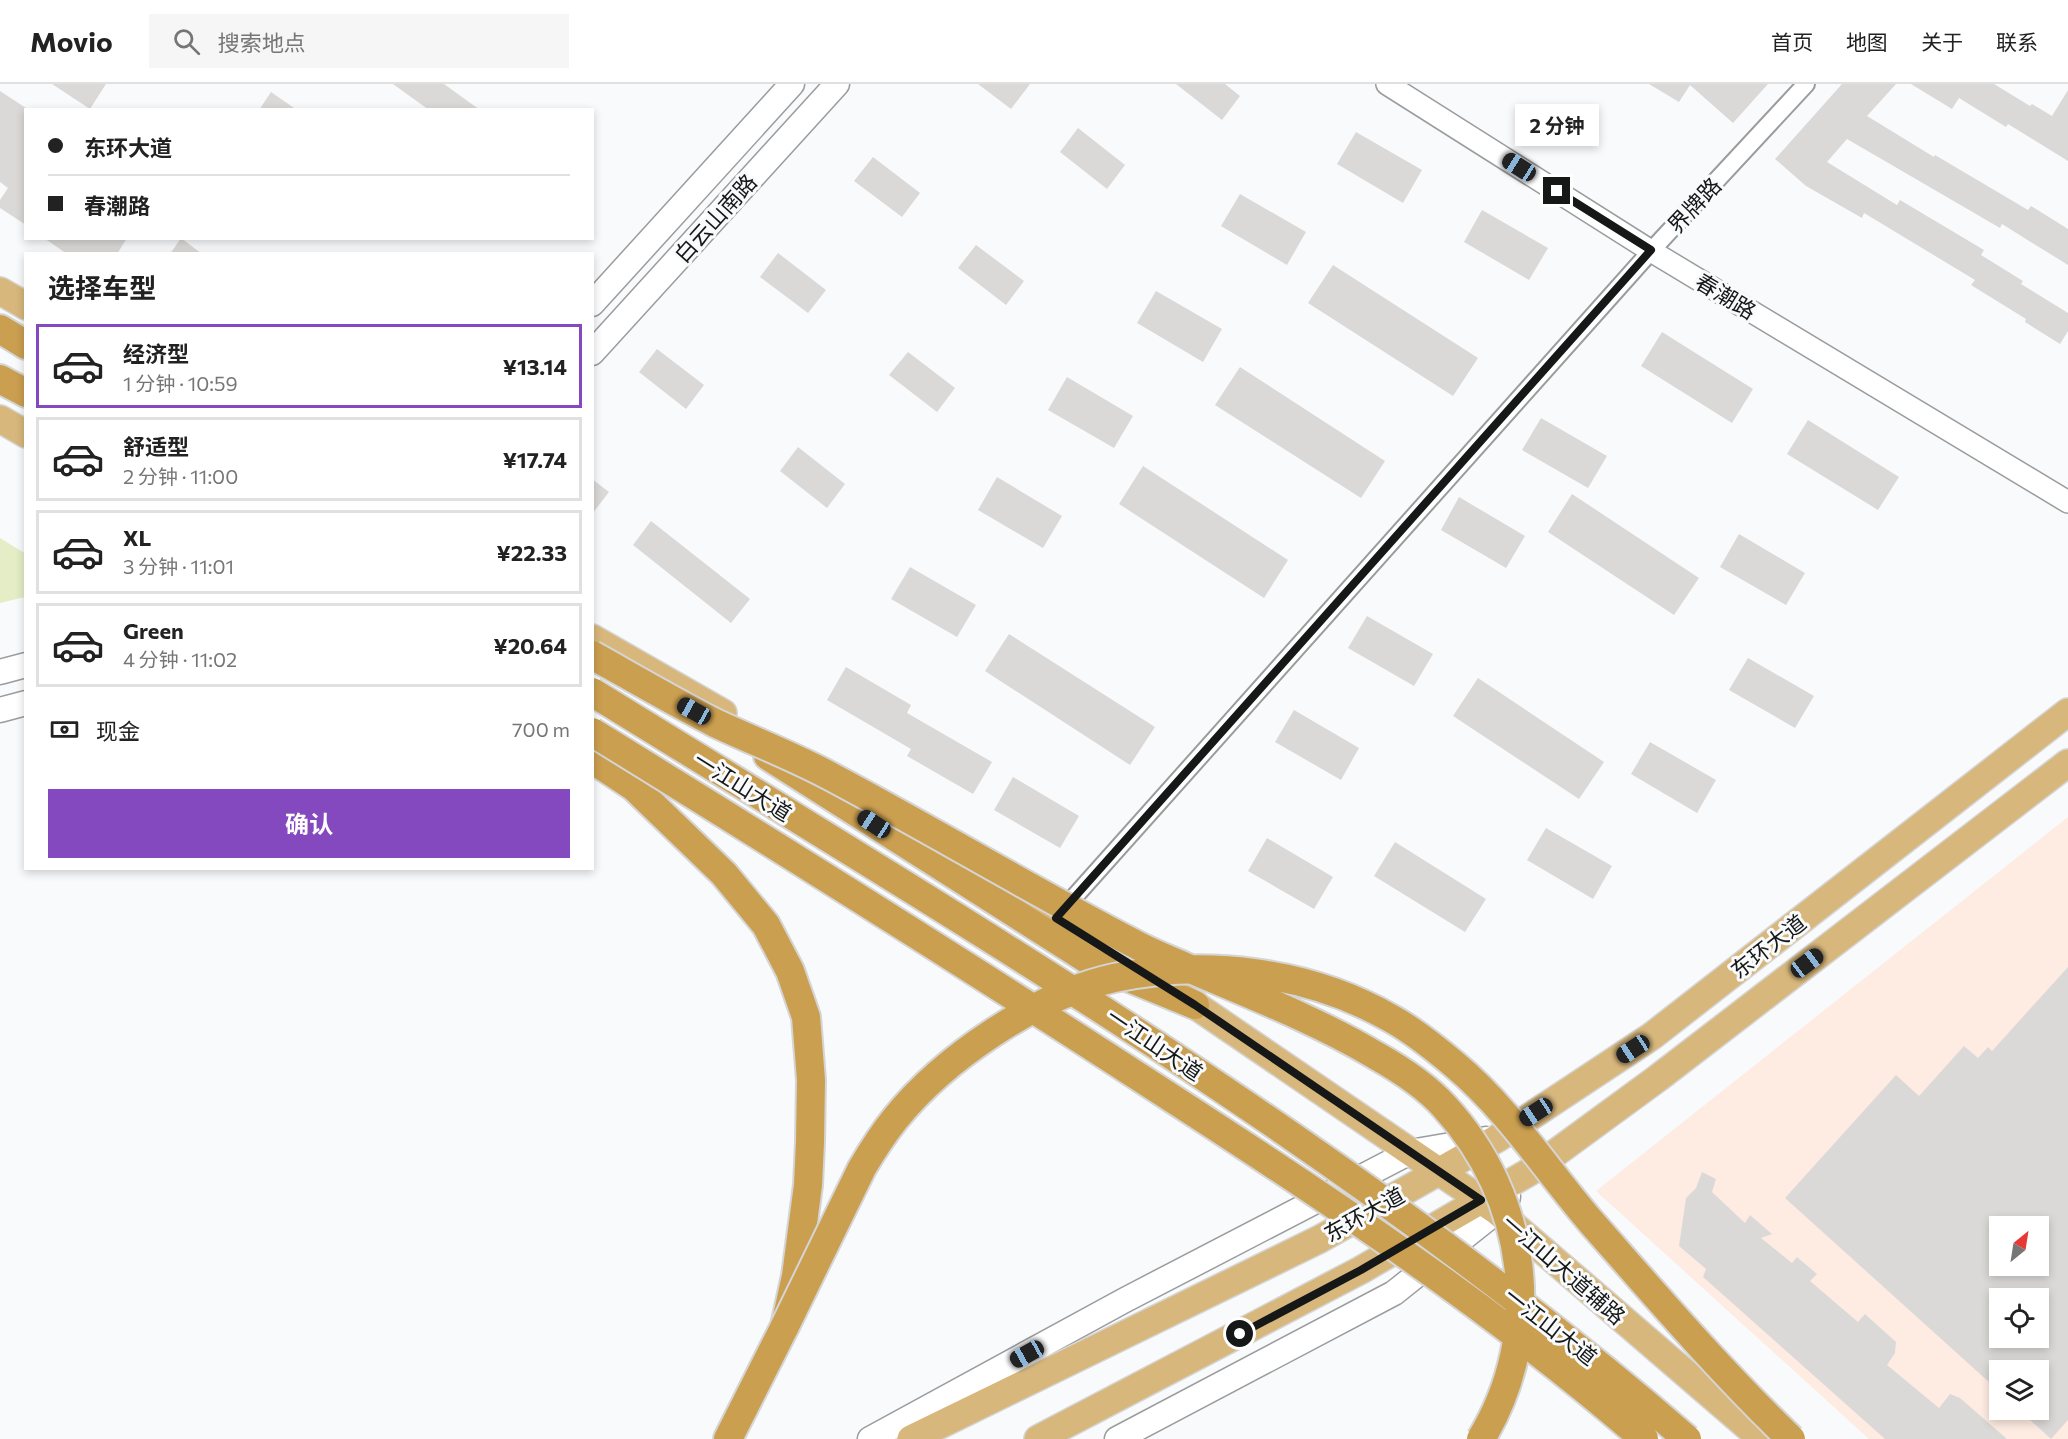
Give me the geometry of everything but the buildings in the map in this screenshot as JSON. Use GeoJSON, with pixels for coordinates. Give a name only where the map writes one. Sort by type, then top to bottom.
{"type":"FeatureCollection","features":[{"type":"Feature","properties":{"kind":"highway"},"geometry":{"type":"LineString","coordinates":[[0,329],[24,344]]}},
{"type":"Feature","properties":{"kind":"highway"},"geometry":{"type":"LineString","coordinates":[[0,379],[24,392]]}},
{"type":"Feature","properties":{"kind":"highway"},"geometry":{"type":"LineString","coordinates":[[594,656],[714,722],[1093,963],[1195,1005]]}},
{"type":"Feature","properties":{"kind":"highway","name":"一江山大道"},"geometry":{"type":"LineString","coordinates":[[594,694],[1097,1005],[1310,1148],[1484,1272],[1617,1378],[1687,1439]]}},
{"type":"Feature","properties":{"kind":"highway"},"geometry":{"type":"LineString","coordinates":[[714,722],[827,774],[1136,945],[1299,1015],[1354,1042],[1406,1073],[1441,1103],[1455,1118],[1486,1163],[1502,1195],[1518,1249],[1521,1291],[1513,1358],[1500,1401],[1481,1439]]}},
{"type":"Feature","properties":{"kind":"highway","name":"一江山大道"},"geometry":{"type":"LineString","coordinates":[[594,733],[1062,1027],[1302,1182],[1466,1297],[1601,1401],[1644,1439]]}},
{"type":"Feature","properties":{"kind":"highway"},"geometry":{"type":"LineString","coordinates":[[594,760],[634,787],[724,874],[766,925],[794,981],[806,1017],[811,1080],[810,1142],[801,1237],[785,1326]]}},
{"type":"Feature","properties":{"kind":"highway"},"geometry":{"type":"LineString","coordinates":[[728,1439],[862,1168],[896,1118],[922,1089],[989,1034],[1043,1004],[1090,984],[1161,970],[1232,970],[1291,980],[1350,999],[1393,1019],[1456,1066],[1511,1122],[1591,1222],[1689,1334],[1791,1439]]}},
{"type":"Feature","properties":{"kind":"main road","name":"白云山南路"},"geometry":{"type":"LineString","coordinates":[[594,302],[792,84]]}},
{"type":"Feature","properties":{"kind":"main road","name":"白云山南路"},"geometry":{"type":"LineString","coordinates":[[594,351],[837,84]]}},
{"type":"Feature","properties":{"kind":"main road"},"geometry":{"type":"LineString","coordinates":[[0,291],[24,305]]}},
{"type":"Feature","properties":{"kind":"main road"},"geometry":{"type":"LineString","coordinates":[[0,419],[24,433]]}},
{"type":"Feature","properties":{"kind":"main road","name":"一江山大道辅路"},"geometry":{"type":"LineString","coordinates":[[594,639],[704,702],[1195,1005],[1489,1205],[1762,1439]]}},
{"type":"Feature","properties":{"kind":"main road"},"geometry":{"type":"LineString","coordinates":[[0,672],[24,666]]}},
{"type":"Feature","properties":{"kind":"main road"},"geometry":{"type":"LineString","coordinates":[[0,710],[24,704]]}},
{"type":"Feature","properties":{"kind":"main road","name":"东环大道"},"geometry":{"type":"LineString","coordinates":[[911,1439],[1320,1239],[1498,1138],[1652,1036],[2068,712]]}},
{"type":"Feature","properties":{"kind":"main road","name":"东环大道"},"geometry":{"type":"LineString","coordinates":[[1038,1439],[1489,1205],[2068,763]]}},
{"type":"Feature","properties":{"kind":"main road"},"geometry":{"type":"LineString","coordinates":[[870,1439],[1125,1300],[1410,1152],[1498,1138]]}},
{"type":"Feature","properties":{"kind":"main road"},"geometry":{"type":"LineString","coordinates":[[1117,1439],[1394,1293],[1489,1205]]}},
{"type":"Feature","properties":{"kind":"street","name":"春潮路"},"geometry":{"type":"LineString","coordinates":[[1387,84],[1651,250],[2068,502]]}},
{"type":"Feature","properties":{"kind":"street","name":"界牌路"},"geometry":{"type":"LineString","coordinates":[[1056,918],[1651,250],[1806,84]]}},
{"type":"Feature","properties":{"kind":"shaded area"},"geometry":{"type":"Polygon","coordinates":[[[2068,817],[2068,1439],[1869,1439],[1596,1191],[2068,817]]]}},
{"type":"Feature","properties":{"kind":"green space"},"geometry":{"type":"Polygon","coordinates":[[[0,538],[24,553],[24,597],[0,603],[0,538]]]}},
{"type":"Feature","properties":{"kind":"route"},"geometry":{"type":"LineString","coordinates":[[1240,1334],[1361,1270],[1481,1200],[1195,1005],[1056,918],[1651,250],[1557,191]]}}]}
